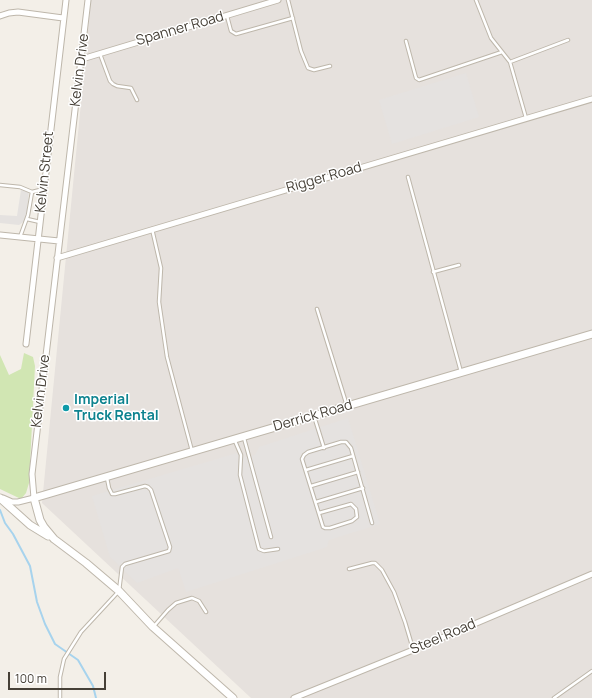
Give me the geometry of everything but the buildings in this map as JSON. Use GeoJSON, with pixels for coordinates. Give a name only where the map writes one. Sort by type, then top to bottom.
{"type":"FeatureCollection","features":[{"type":"Feature","properties":{"kind":"street","name":"Kelvin Street"},"geometry":{"type":"LineString","coordinates":[[26,344],[66,0]]}},
{"type":"Feature","properties":{"kind":"street","name":"Kelvin Drive"},"geometry":{"type":"LineString","coordinates":[[88,0],[32,474],[37,513],[42,524],[54,538],[119,591],[153,627],[233,698]]}},
{"type":"Feature","properties":{"kind":"street","name":"Spanner Road"},"geometry":{"type":"LineString","coordinates":[[82,58],[278,0]]}},
{"type":"Feature","properties":{"kind":"street"},"geometry":{"type":"LineString","coordinates":[[0,16],[18,12],[63,18]]}},
{"type":"Feature","properties":{"kind":"street","name":"Rigger Road"},"geometry":{"type":"LineString","coordinates":[[57,258],[592,99]]}},
{"type":"Feature","properties":{"kind":"street"},"geometry":{"type":"LineString","coordinates":[[0,234],[59,241]]}},
{"type":"Feature","properties":{"kind":"street","name":"Derrick Road"},"geometry":{"type":"LineString","coordinates":[[34,498],[592,334]]}},
{"type":"Feature","properties":{"kind":"street"},"geometry":{"type":"LineString","coordinates":[[0,497],[12,502],[34,498]]}},
{"type":"Feature","properties":{"kind":"street"},"geometry":{"type":"LineString","coordinates":[[0,497],[30,525],[54,538]]}},
{"type":"Feature","properties":{"kind":"street","name":"Steel Road"},"geometry":{"type":"LineString","coordinates":[[294,698],[413,650],[592,574]]}},
{"type":"Feature","properties":{"kind":"lane"},"geometry":{"type":"LineString","coordinates":[[288,0],[301,51],[308,68],[314,70],[330,66]]}},
{"type":"Feature","properties":{"kind":"lane"},"geometry":{"type":"LineString","coordinates":[[476,0],[492,38],[510,62],[526,119]]}},
{"type":"Feature","properties":{"kind":"lane"},"geometry":{"type":"LineString","coordinates":[[226,16],[231,31],[236,34],[293,18]]}},
{"type":"Feature","properties":{"kind":"lane"},"geometry":{"type":"LineString","coordinates":[[510,62],[568,40]]}},
{"type":"Feature","properties":{"kind":"lane"},"geometry":{"type":"LineString","coordinates":[[406,41],[416,78],[419,80],[502,52]]}},
{"type":"Feature","properties":{"kind":"lane"},"geometry":{"type":"LineString","coordinates":[[100,53],[110,81],[117,86],[131,88],[138,100]]}},
{"type":"Feature","properties":{"kind":"lane"},"geometry":{"type":"LineString","coordinates":[[408,177],[461,372]]}},
{"type":"Feature","properties":{"kind":"lane"},"geometry":{"type":"LineString","coordinates":[[0,185],[20,187],[32,192],[44,189]]}},
{"type":"Feature","properties":{"kind":"lane"},"geometry":{"type":"LineString","coordinates":[[20,237],[27,219],[32,192]]}},
{"type":"Feature","properties":{"kind":"lane"},"geometry":{"type":"LineString","coordinates":[[27,219],[40,222]]}},
{"type":"Feature","properties":{"kind":"lane"},"geometry":{"type":"LineString","coordinates":[[152,229],[160,268],[159,302],[167,357],[192,451]]}},
{"type":"Feature","properties":{"kind":"lane"},"geometry":{"type":"LineString","coordinates":[[433,272],[459,265]]}},
{"type":"Feature","properties":{"kind":"lane"},"geometry":{"type":"LineString","coordinates":[[317,309],[347,406]]}},
{"type":"Feature","properties":{"kind":"lane"},"geometry":{"type":"LineString","coordinates":[[314,415],[324,448]]}},
{"type":"Feature","properties":{"kind":"lane"},"geometry":{"type":"LineString","coordinates":[[243,436],[271,537]]}},
{"type":"Feature","properties":{"kind":"lane"},"geometry":{"type":"LineString","coordinates":[[235,439],[241,455],[240,475],[259,549],[264,551],[278,548]]}},
{"type":"Feature","properties":{"kind":"lane"},"geometry":{"type":"LineString","coordinates":[[319,513],[351,504],[355,507],[357,515],[356,519],[327,529],[323,526],[302,459],[308,452],[341,442],[346,442],[350,445],[372,523]]}},
{"type":"Feature","properties":{"kind":"lane"},"geometry":{"type":"LineString","coordinates":[[306,470],[353,456]]}},
{"type":"Feature","properties":{"kind":"lane"},"geometry":{"type":"LineString","coordinates":[[311,486],[358,472]]}},
{"type":"Feature","properties":{"kind":"lane"},"geometry":{"type":"LineString","coordinates":[[60,698],[60,677],[64,659],[81,632],[119,591],[122,567],[125,564],[166,553],[169,551],[170,547],[151,490],[145,486],[112,494],[109,488],[107,476]]}},
{"type":"Feature","properties":{"kind":"lane"},"geometry":{"type":"LineString","coordinates":[[316,502],[363,488]]}},
{"type":"Feature","properties":{"kind":"lane"},"geometry":{"type":"LineString","coordinates":[[349,569],[375,563],[382,570],[394,592],[413,650]]}},
{"type":"Feature","properties":{"kind":"lane"},"geometry":{"type":"LineString","coordinates":[[153,627],[176,603],[192,598],[199,601],[206,612]]}},
{"type":"Feature","properties":{"kind":"lane"},"geometry":{"type":"LineString","coordinates":[[554,698],[592,671]]}},
{"type":"Feature","properties":{"kind":"shaded area"},"geometry":{"type":"Polygon","coordinates":[[[91,0],[592,0],[592,698],[251,698],[42,503],[91,0]]]}},
{"type":"Feature","properties":{"kind":"shaded area"},"geometry":{"type":"Polygon","coordinates":[[[466,73],[479,117],[392,144],[379,100],[466,73]]]}},
{"type":"Feature","properties":{"kind":"shaded area"},"geometry":{"type":"Polygon","coordinates":[[[21,190],[29,191],[26,220],[19,225],[0,223],[0,215],[17,216],[21,190]]]}},
{"type":"Feature","properties":{"kind":"shaded area"},"geometry":{"type":"Polygon","coordinates":[[[348,418],[380,524],[329,540],[327,547],[186,592],[178,568],[137,583],[110,557],[92,496],[237,453],[241,458],[255,455],[259,447],[348,418]]]}},
{"type":"Feature","properties":{"kind":"green space"},"geometry":{"type":"Polygon","coordinates":[[[24,353],[33,357],[35,366],[29,483],[26,493],[21,499],[0,489],[0,355],[9,375],[21,369],[24,353]]]}},
{"type":"Feature","properties":{"kind":"waterway"},"geometry":{"type":"LineString","coordinates":[[0,510],[5,523],[13,534],[30,566],[37,602],[45,624],[55,644],[78,660],[93,686],[96,698]]}},
{"type":"Feature","properties":{"kind":"place","name":"Imperial Truck Rental"},"geometry":{"type":"Point","coordinates":[66,408]}}]}
